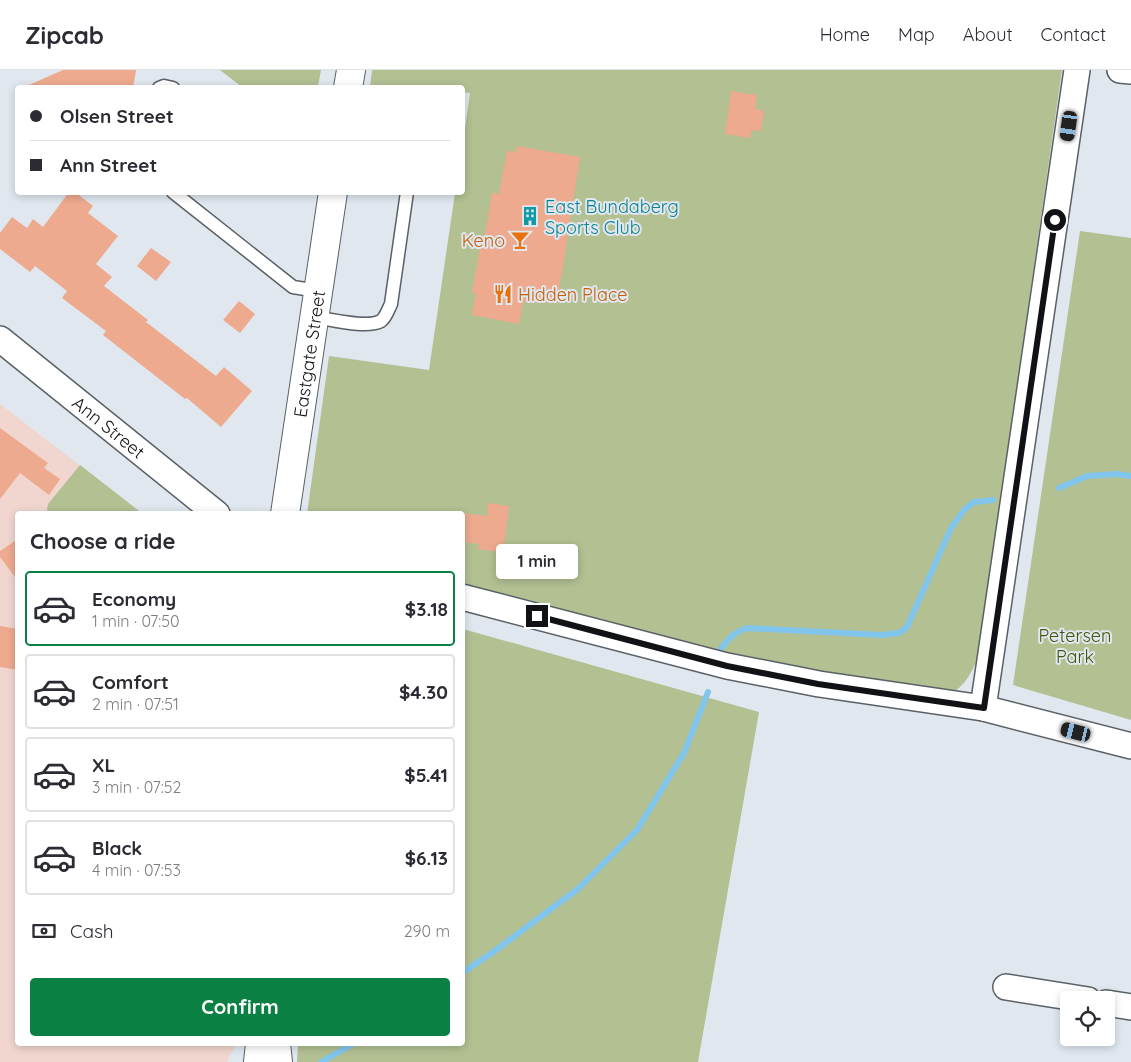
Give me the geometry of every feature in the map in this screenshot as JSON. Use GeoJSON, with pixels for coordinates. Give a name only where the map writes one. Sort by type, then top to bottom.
{"type":"FeatureCollection","features":[{"type":"Feature","properties":{"kind":"street"},"geometry":{"type":"LineString","coordinates":[[348,85],[351,70]]}},
{"type":"Feature","properties":{"kind":"street"},"geometry":{"type":"LineString","coordinates":[[984,708],[1077,70]]}},
{"type":"Feature","properties":{"kind":"street"},"geometry":{"type":"LineString","coordinates":[[1120,70],[1131,72]]}},
{"type":"Feature","properties":{"kind":"street","name":"Eastgate Street"},"geometry":{"type":"LineString","coordinates":[[285,511],[316,304],[330,195]]}},
{"type":"Feature","properties":{"kind":"street","name":"Ann Street"},"geometry":{"type":"LineString","coordinates":[[0,339],[214,511]]}},
{"type":"Feature","properties":{"kind":"street"},"geometry":{"type":"LineString","coordinates":[[465,598],[727,666],[818,684],[984,708],[1131,746]]}},
{"type":"Feature","properties":{"kind":"street"},"geometry":{"type":"LineString","coordinates":[[1006,987],[1060,996]]}},
{"type":"Feature","properties":{"kind":"street"},"geometry":{"type":"LineString","coordinates":[[1115,1004],[1131,1007]]}},
{"type":"Feature","properties":{"kind":"street"},"geometry":{"type":"LineString","coordinates":[[258,1062],[260,1046]]}},
{"type":"Feature","properties":{"kind":"street"},"geometry":{"type":"LineString","coordinates":[[276,1046],[278,1062]]}},
{"type":"Feature","properties":{"kind":"lane"},"geometry":{"type":"LineString","coordinates":[[176,195],[316,304],[364,324],[382,320],[391,304],[407,195]]}},
{"type":"Feature","properties":{"kind":"shaded area"},"geometry":{"type":"Polygon","coordinates":[[[0,404],[139,511],[15,511],[15,1046],[235,1046],[227,1062],[0,1062],[0,404]]]}},
{"type":"Feature","properties":{"kind":"green space"},"geometry":{"type":"Polygon","coordinates":[[[220,70],[321,70],[318,85],[239,85],[220,70]]]}},
{"type":"Feature","properties":{"kind":"green space"},"geometry":{"type":"Polygon","coordinates":[[[372,70],[1062,70],[978,657],[965,682],[957,690],[953,692],[748,661],[465,589],[465,511],[307,511],[329,356],[429,370],[455,195],[465,195],[465,128],[470,93],[465,92],[465,85],[370,85],[372,70]]]}},
{"type":"Feature","properties":{"kind":"green space","name":"Petersen Park"},"geometry":{"type":"Polygon","coordinates":[[[1080,231],[1131,238],[1131,720],[1013,685],[1080,231]]]}},
{"type":"Feature","properties":{"kind":"green space"},"geometry":{"type":"Polygon","coordinates":[[[80,465],[139,511],[48,511],[48,504],[80,465]]]}},
{"type":"Feature","properties":{"kind":"green space"},"geometry":{"type":"Polygon","coordinates":[[[465,630],[759,712],[698,1062],[297,1062],[298,1046],[465,1046],[465,630]]]}},
{"type":"Feature","properties":{"kind":"building"},"geometry":{"type":"Polygon","coordinates":[[[63,70],[136,70],[134,85],[29,85],[63,70]]]}},
{"type":"Feature","properties":{"kind":"building"},"geometry":{"type":"Polygon","coordinates":[[[731,91],[757,95],[755,109],[764,111],[761,131],[752,130],[750,138],[725,134],[731,91]]]}},
{"type":"Feature","properties":{"kind":"building","name":"East Bundaberg Sports Club"},"geometry":{"type":"Polygon","coordinates":[[[517,146],[580,157],[557,303],[523,302],[519,324],[472,315],[476,294],[472,293],[492,193],[499,194],[507,151],[516,152],[517,146]]]}},
{"type":"Feature","properties":{"kind":"building"},"geometry":{"type":"Polygon","coordinates":[[[67,195],[79,195],[93,206],[88,213],[118,236],[96,264],[112,277],[104,286],[148,320],[146,322],[216,376],[224,367],[252,391],[221,427],[187,398],[185,399],[103,335],[106,331],[62,298],[67,291],[35,266],[30,272],[0,249],[0,233],[12,217],[27,228],[33,219],[43,227],[67,195]]]}},
{"type":"Feature","properties":{"kind":"building"},"geometry":{"type":"Polygon","coordinates":[[[151,248],[171,262],[156,281],[137,266],[151,248]]]}},
{"type":"Feature","properties":{"kind":"building"},"geometry":{"type":"Polygon","coordinates":[[[239,301],[255,314],[240,333],[223,320],[239,301]]]}},
{"type":"Feature","properties":{"kind":"building"},"geometry":{"type":"Polygon","coordinates":[[[0,428],[48,463],[44,468],[60,479],[49,495],[20,473],[0,499],[0,428]]]}},
{"type":"Feature","properties":{"kind":"building"},"geometry":{"type":"Polygon","coordinates":[[[488,503],[509,506],[503,552],[478,549],[479,544],[465,542],[465,513],[487,516],[488,503]]]}},
{"type":"Feature","properties":{"kind":"building"},"geometry":{"type":"Polygon","coordinates":[[[15,541],[15,577],[0,557],[0,551],[15,541]]]}},
{"type":"Feature","properties":{"kind":"building"},"geometry":{"type":"Polygon","coordinates":[[[0,626],[15,628],[15,670],[0,667],[0,626]]]}},
{"type":"Feature","properties":{"kind":"waterway"},"geometry":{"type":"LineString","coordinates":[[1059,488],[1087,476],[1117,474],[1131,476]]}},
{"type":"Feature","properties":{"kind":"waterway"},"geometry":{"type":"LineString","coordinates":[[720,650],[732,636],[747,628],[882,635],[899,633],[907,627],[951,528],[964,510],[974,502],[993,500]]}},
{"type":"Feature","properties":{"kind":"waterway"},"geometry":{"type":"LineString","coordinates":[[465,971],[579,888],[637,830],[684,753],[708,692]]}},
{"type":"Feature","properties":{"kind":"waterway"},"geometry":{"type":"LineString","coordinates":[[321,1062],[349,1046]]}},
{"type":"Feature","properties":{"kind":"place","name":"East Bundaberg Sports Club"},"geometry":{"type":"Point","coordinates":[530,216]}},
{"type":"Feature","properties":{"kind":"place","name":"Keno"},"geometry":{"type":"Point","coordinates":[520,240]}},
{"type":"Feature","properties":{"kind":"place","name":"Hidden Place"},"geometry":{"type":"Point","coordinates":[503,294]}},
{"type":"Feature","properties":{"kind":"route"},"geometry":{"type":"LineString","coordinates":[[537,616],[727,666],[818,684],[984,708],[1055,220]]}}]}
